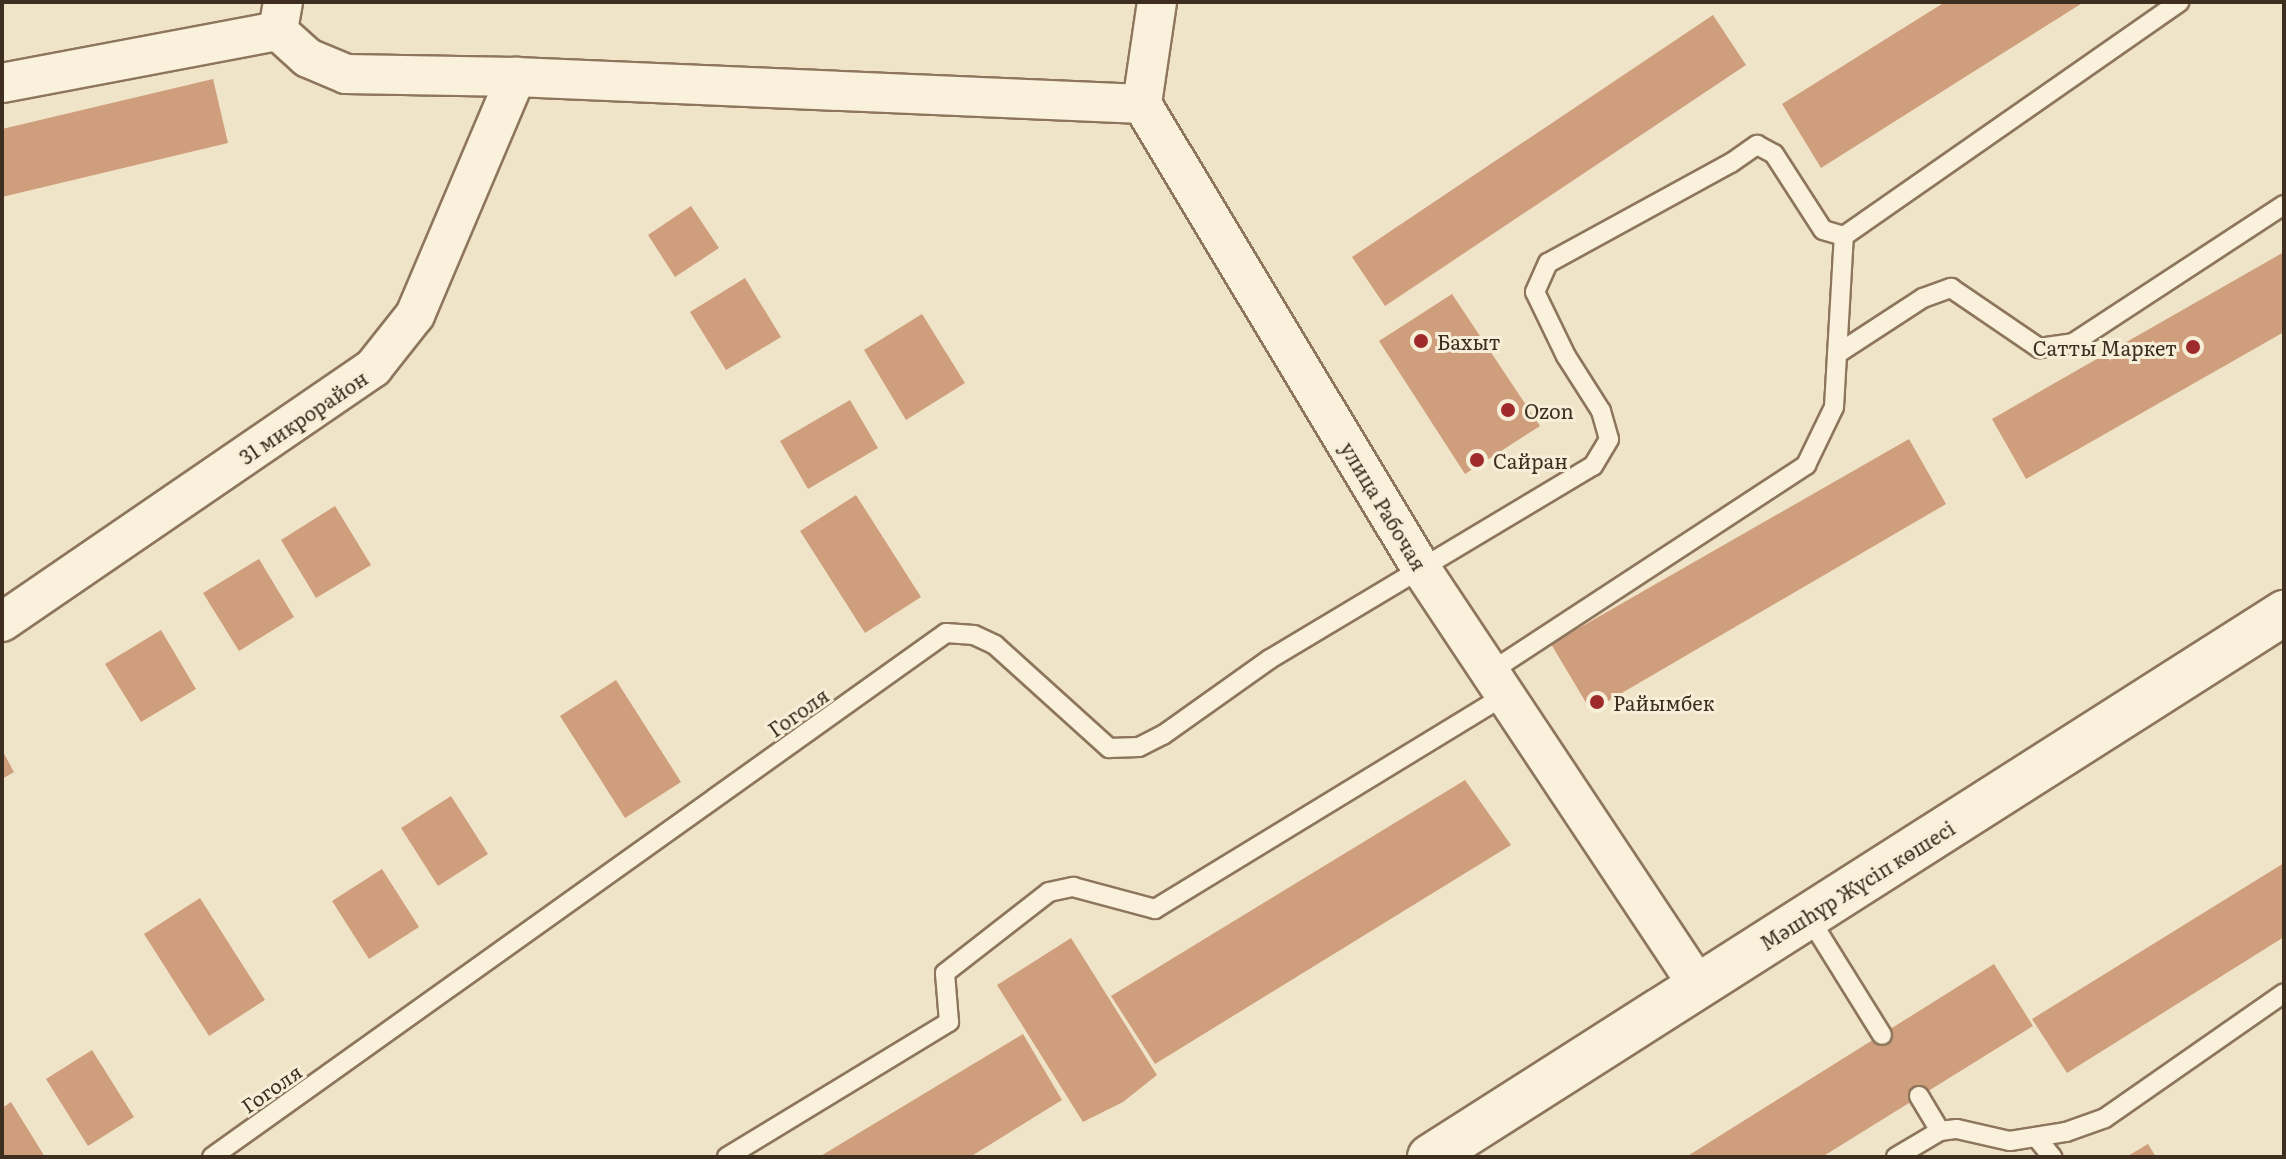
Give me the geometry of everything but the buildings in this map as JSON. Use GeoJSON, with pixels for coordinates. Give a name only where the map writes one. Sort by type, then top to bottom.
{"type":"FeatureCollection","features":[{"type":"Feature","properties":{"kind":"main road","name":"Мәшһүр Жүсіп көшесі"},"geometry":{"type":"LineString","coordinates":[[1430,1157],[2284,613]]}},
{"type":"Feature","properties":{"kind":"street"},"geometry":{"type":"LineString","coordinates":[[2,83],[281,16],[308,58],[346,74],[516,77],[1142,104],[1157,2]]}},
{"type":"Feature","properties":{"kind":"street","name":"31 микрорайон"},"geometry":{"type":"LineString","coordinates":[[2,622],[373,368],[415,315],[516,77]]}},
{"type":"Feature","properties":{"kind":"street","name":"улица Рабочая"},"geometry":{"type":"LineString","coordinates":[[1142,104],[1422,570],[1698,986]]}},
{"type":"Feature","properties":{"kind":"lane"},"geometry":{"type":"LineString","coordinates":[[727,1157],[949,1022],[945,973],[1049,892],[1073,887],[1155,909],[1498,683],[1806,465],[1834,407],[1844,236],[2180,2]]}},
{"type":"Feature","properties":{"kind":"lane","name":"Гоголя"},"geometry":{"type":"LineString","coordinates":[[212,1157],[946,633],[974,635],[995,645],[1109,748],[1139,747],[1163,735],[1270,659],[1593,466],[1609,439],[1601,411],[1566,356],[1535,292],[1548,263],[1731,163],[1757,145],[1774,154],[1823,230],[1844,236]]}},
{"type":"Feature","properties":{"kind":"lane"},"geometry":{"type":"LineString","coordinates":[[1837,354],[1923,298],[1951,288],[2039,348],[2073,343],[2284,205]]}},
{"type":"Feature","properties":{"kind":"lane"},"geometry":{"type":"LineString","coordinates":[[1808,916],[1882,1035]]}},
{"type":"Feature","properties":{"kind":"lane"},"geometry":{"type":"LineString","coordinates":[[1896,1157],[1940,1131],[1957,1129],[2010,1141],[2066,1132],[2105,1118],[2284,993]]}},
{"type":"Feature","properties":{"kind":"lane"},"geometry":{"type":"LineString","coordinates":[[1919,1096],[1940,1131]]}},
{"type":"Feature","properties":{"kind":"lane"},"geometry":{"type":"LineString","coordinates":[[2036,1137],[2052,1157]]}},
{"type":"Feature","properties":{"kind":"place","name":"Бахыт"},"geometry":{"type":"Point","coordinates":[1421,341]}},
{"type":"Feature","properties":{"kind":"place","name":"Сатты Маркет"},"geometry":{"type":"Point","coordinates":[2193,347]}},
{"type":"Feature","properties":{"kind":"place","name":"Ozon"},"geometry":{"type":"Point","coordinates":[1508,410]}},
{"type":"Feature","properties":{"kind":"place","name":"Сайран"},"geometry":{"type":"Point","coordinates":[1477,460]}},
{"type":"Feature","properties":{"kind":"place","name":"Райымбек"},"geometry":{"type":"Point","coordinates":[1597,702]}}]}
